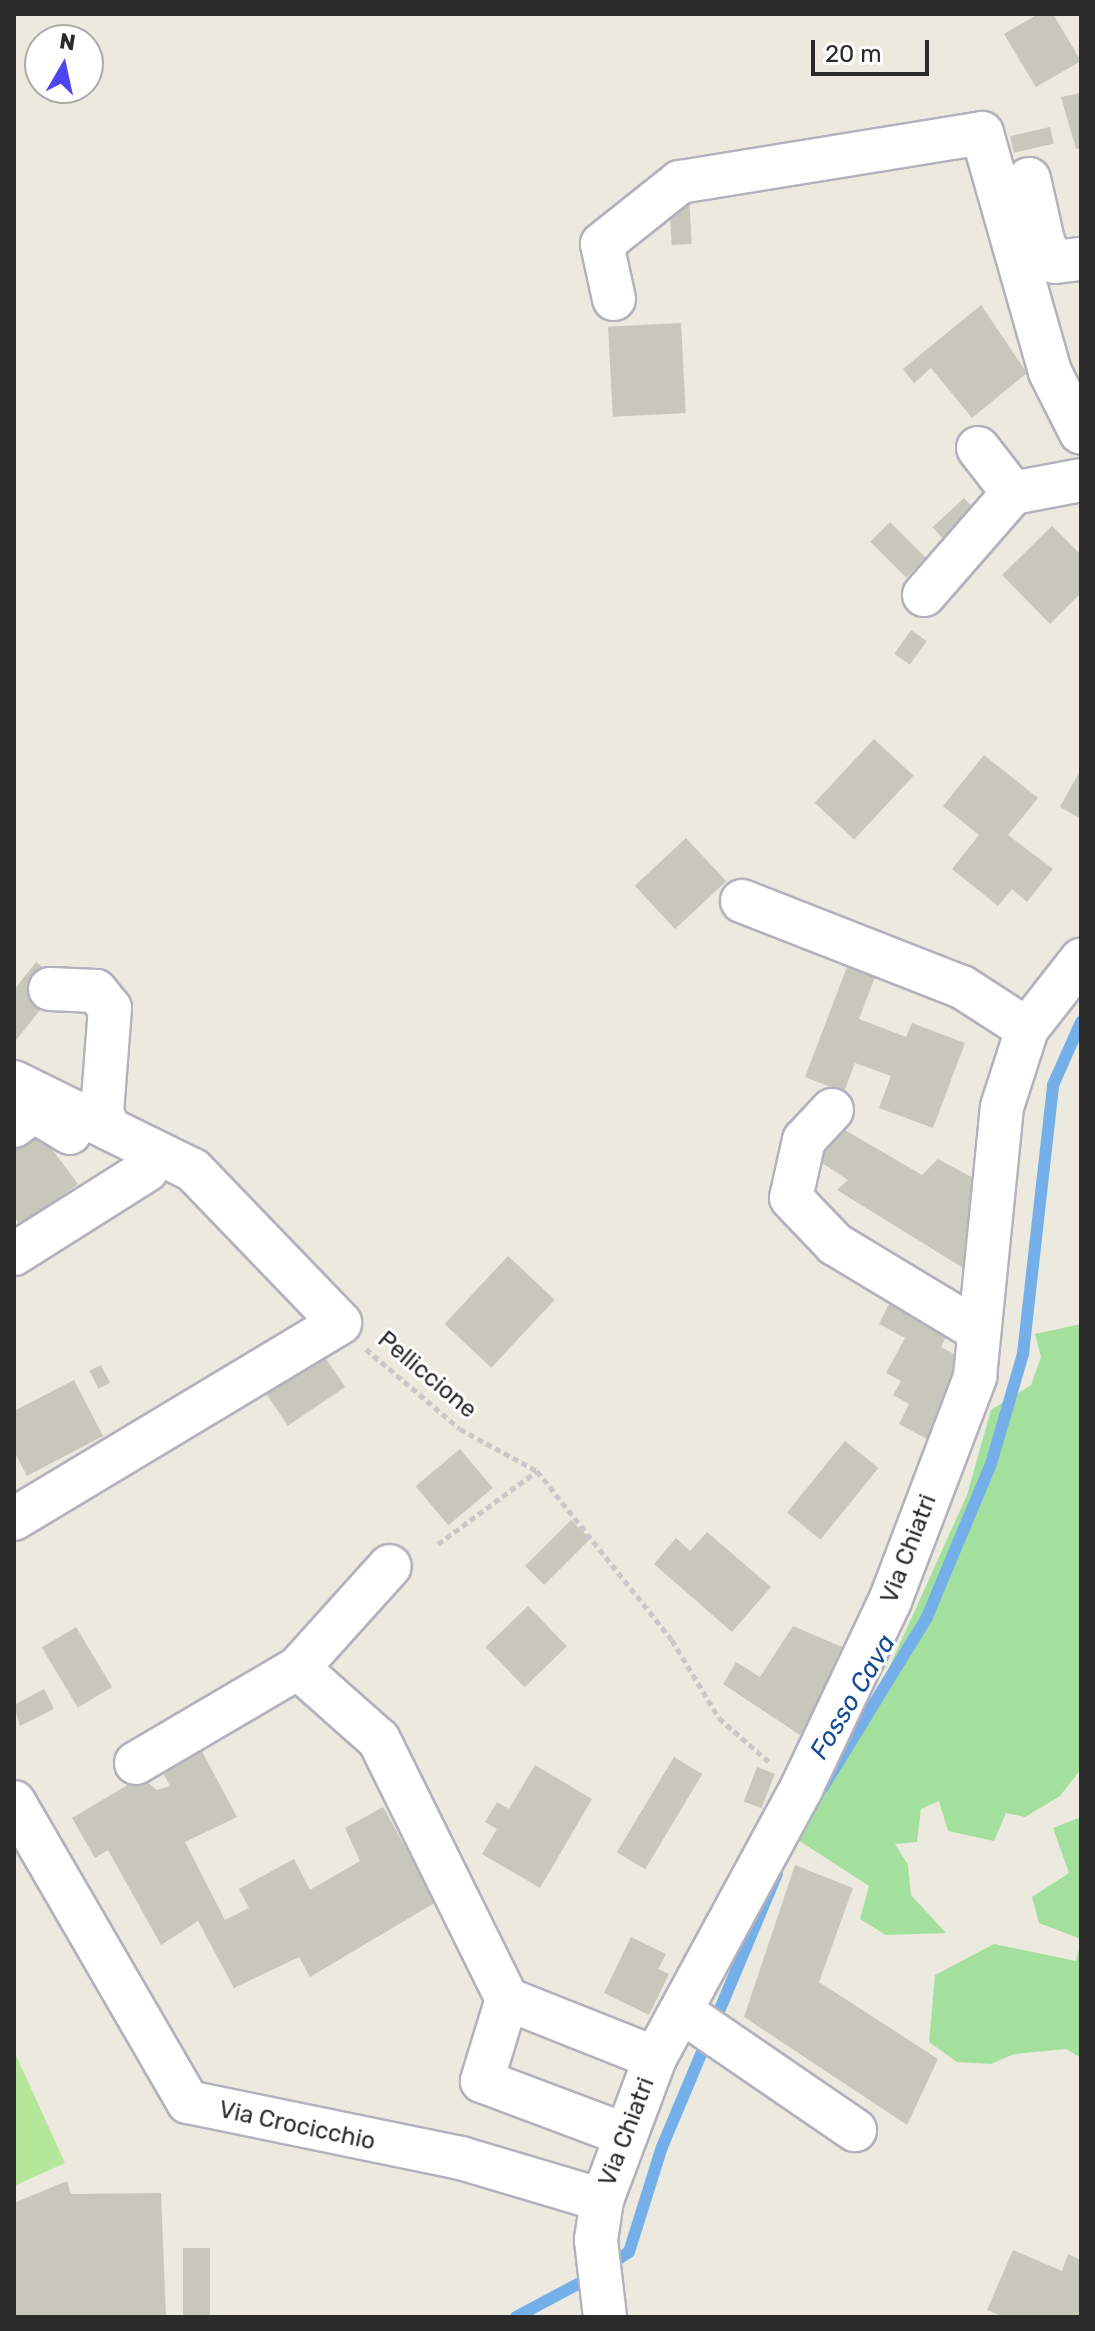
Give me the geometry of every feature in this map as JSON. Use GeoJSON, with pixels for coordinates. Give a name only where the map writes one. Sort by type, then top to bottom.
{"type":"FeatureCollection","features":[{"type":"Feature","properties":{"kind":"street"},"geometry":{"type":"LineString","coordinates":[[614,299],[602,244],[680,182],[982,133],[1050,372],[1081,433]]}},
{"type":"Feature","properties":{"kind":"street"},"geometry":{"type":"LineString","coordinates":[[1029,179],[1049,254],[1055,262],[1081,259]]}},
{"type":"Feature","properties":{"kind":"street"},"geometry":{"type":"LineString","coordinates":[[978,448],[1013,493]]}},
{"type":"Feature","properties":{"kind":"street"},"geometry":{"type":"LineString","coordinates":[[924,595],[1013,493],[1081,480]]}},
{"type":"Feature","properties":{"kind":"street"},"geometry":{"type":"LineString","coordinates":[[742,901],[962,987],[1027,1029]]}},
{"type":"Feature","properties":{"kind":"street","name":"Via Chiatri"},"geometry":{"type":"LineString","coordinates":[[605,2297],[602,2200],[655,2058],[701,2025],[801,1789],[890,1601],[975,1377],[1002,1107],[1027,1029],[1081,960]]}},
{"type":"Feature","properties":{"kind":"street"},"geometry":{"type":"LineString","coordinates":[[50,989],[96,991],[110,1008],[102,1112],[109,1129]]}},
{"type":"Feature","properties":{"kind":"street"},"geometry":{"type":"LineString","coordinates":[[14,1082],[193,1170],[340,1323],[14,1519]]}},
{"type":"Feature","properties":{"kind":"street"},"geometry":{"type":"LineString","coordinates":[[832,1110],[804,1140],[791,1198],[835,1244],[979,1331]]}},
{"type":"Feature","properties":{"kind":"street"},"geometry":{"type":"LineString","coordinates":[[14,1126],[34,1111],[116,1165],[147,1170],[193,1170]]}},
{"type":"Feature","properties":{"kind":"street"},"geometry":{"type":"LineString","coordinates":[[14,1254],[147,1170]]}},
{"type":"Feature","properties":{"kind":"street"},"geometry":{"type":"LineString","coordinates":[[136,1763],[298,1668],[390,1566]]}},
{"type":"Feature","properties":{"kind":"street"},"geometry":{"type":"LineString","coordinates":[[298,1668],[379,1740],[507,1999],[655,2058]]}},
{"type":"Feature","properties":{"kind":"street","name":"Via Crocicchio"},"geometry":{"type":"LineString","coordinates":[[14,1802],[188,2102],[461,2158],[602,2200]]}},
{"type":"Feature","properties":{"kind":"street"},"geometry":{"type":"LineString","coordinates":[[507,1999],[482,2081],[626,2135]]}},
{"type":"Feature","properties":{"kind":"street"},"geometry":{"type":"LineString","coordinates":[[701,2025],[855,2130]]}},
{"type":"Feature","properties":{"kind":"path","name":"Pelliccione"},"geometry":{"type":"LineString","coordinates":[[340,1323],[460,1429],[537,1471]]}},
{"type":"Feature","properties":{"kind":"path"},"geometry":{"type":"LineString","coordinates":[[438,1544],[537,1471],[672,1640],[719,1718],[801,1789]]}},
{"type":"Feature","properties":{"kind":"green space"},"geometry":{"type":"Polygon","coordinates":[[[1081,1324],[1081,1769],[1060,1796],[1025,1817],[1006,1813],[994,1841],[948,1831],[939,1801],[921,1809],[917,1842],[895,1844],[908,1865],[911,1895],[946,1933],[886,1935],[860,1919],[869,1886],[795,1838],[884,1679],[967,1495],[991,1410],[1031,1385],[1041,1357],[1035,1334],[1081,1324]]]}},
{"type":"Feature","properties":{"kind":"green space"},"geometry":{"type":"Polygon","coordinates":[[[1081,1817],[1081,1939],[1039,1923],[1032,1897],[1069,1873],[1053,1828],[1081,1817]]]}},
{"type":"Feature","properties":{"kind":"green space"},"geometry":{"type":"Polygon","coordinates":[[[1081,1940],[1081,2058],[1066,2049],[1014,2054],[991,2064],[957,2062],[929,2042],[935,1975],[994,1944],[1076,1961],[1081,1940]]]}},
{"type":"Feature","properties":{"kind":"green space"},"geometry":{"type":"Polygon","coordinates":[[[14,2051],[65,2163],[14,2186],[14,2051]]]}},
{"type":"Feature","properties":{"kind":"building"},"geometry":{"type":"Polygon","coordinates":[[[1038,14],[1053,14],[1081,61],[1036,87],[1004,34],[1038,14]]]}},
{"type":"Feature","properties":{"kind":"building"},"geometry":{"type":"Polygon","coordinates":[[[1081,93],[1081,148],[1076,149],[1061,97],[1081,93]]]}},
{"type":"Feature","properties":{"kind":"building"},"geometry":{"type":"Polygon","coordinates":[[[1050,127],[1054,144],[1014,153],[1010,136],[1050,127]]]}},
{"type":"Feature","properties":{"kind":"building"},"geometry":{"type":"Polygon","coordinates":[[[689,194],[692,244],[672,245],[669,195],[689,194]]]}},
{"type":"Feature","properties":{"kind":"building"},"geometry":{"type":"Polygon","coordinates":[[[981,305],[1027,373],[972,418],[931,368],[914,383],[903,369],[981,305]]]}},
{"type":"Feature","properties":{"kind":"building"},"geometry":{"type":"Polygon","coordinates":[[[681,323],[686,413],[613,417],[608,327],[681,323]]]}},
{"type":"Feature","properties":{"kind":"building"},"geometry":{"type":"Polygon","coordinates":[[[964,498],[988,524],[956,553],[933,527],[964,498]]]}},
{"type":"Feature","properties":{"kind":"building"},"geometry":{"type":"Polygon","coordinates":[[[890,522],[926,558],[906,578],[870,542],[890,522]]]}},
{"type":"Feature","properties":{"kind":"building"},"geometry":{"type":"Polygon","coordinates":[[[1052,526],[1081,555],[1081,593],[1050,624],[1002,575],[1052,526]]]}},
{"type":"Feature","properties":{"kind":"building"},"geometry":{"type":"Polygon","coordinates":[[[911,630],[927,641],[910,665],[894,654],[911,630]]]}},
{"type":"Feature","properties":{"kind":"building"},"geometry":{"type":"Polygon","coordinates":[[[874,739],[913,776],[854,839],[815,803],[874,739]]]}},
{"type":"Feature","properties":{"kind":"building"},"geometry":{"type":"Polygon","coordinates":[[[984,755],[1038,798],[1008,835],[1053,869],[1027,902],[1012,889],[998,906],[952,869],[979,835],[943,806],[984,755]]]}},
{"type":"Feature","properties":{"kind":"building"},"geometry":{"type":"Polygon","coordinates":[[[1081,769],[1081,819],[1060,807],[1081,769]]]}},
{"type":"Feature","properties":{"kind":"building"},"geometry":{"type":"Polygon","coordinates":[[[686,838],[726,881],[675,929],[635,886],[686,838]]]}},
{"type":"Feature","properties":{"kind":"building"},"geometry":{"type":"Polygon","coordinates":[[[36,962],[62,982],[14,1043],[14,990],[36,962]]]}},
{"type":"Feature","properties":{"kind":"building"},"geometry":{"type":"Polygon","coordinates":[[[847,967],[875,977],[859,1019],[906,1037],[912,1023],[965,1043],[933,1128],[879,1108],[891,1076],[855,1063],[844,1092],[805,1077],[847,967]]]}},
{"type":"Feature","properties":{"kind":"building"},"geometry":{"type":"Polygon","coordinates":[[[34,1125],[78,1184],[21,1226],[14,1217],[14,1139],[34,1125]]]}},
{"type":"Feature","properties":{"kind":"building"},"geometry":{"type":"Polygon","coordinates":[[[838,1126],[922,1175],[938,1159],[988,1186],[981,1279],[837,1190],[848,1180],[816,1159],[838,1126]]]}},
{"type":"Feature","properties":{"kind":"building"},"geometry":{"type":"Polygon","coordinates":[[[508,1256],[555,1300],[491,1368],[445,1324],[508,1256]]]}},
{"type":"Feature","properties":{"kind":"building"},"geometry":{"type":"Polygon","coordinates":[[[892,1298],[950,1329],[941,1347],[969,1362],[927,1439],[899,1424],[909,1404],[893,1395],[901,1381],[886,1373],[905,1338],[879,1324],[892,1298]]]}},
{"type":"Feature","properties":{"kind":"building"},"geometry":{"type":"Polygon","coordinates":[[[316,1344],[345,1387],[288,1426],[259,1383],[316,1344]]]}},
{"type":"Feature","properties":{"kind":"building"},"geometry":{"type":"Polygon","coordinates":[[[101,1365],[110,1383],[98,1389],[89,1371],[101,1365]]]}},
{"type":"Feature","properties":{"kind":"building"},"geometry":{"type":"Polygon","coordinates":[[[74,1380],[103,1436],[27,1476],[14,1451],[14,1411],[74,1380]]]}},
{"type":"Feature","properties":{"kind":"building"},"geometry":{"type":"Polygon","coordinates":[[[845,1441],[878,1468],[821,1540],[787,1512],[845,1441]]]}},
{"type":"Feature","properties":{"kind":"building"},"geometry":{"type":"Polygon","coordinates":[[[460,1449],[493,1488],[448,1525],[416,1486],[460,1449]]]}},
{"type":"Feature","properties":{"kind":"building"},"geometry":{"type":"Polygon","coordinates":[[[571,1520],[590,1539],[544,1585],[525,1566],[571,1520]]]}},
{"type":"Feature","properties":{"kind":"building"},"geometry":{"type":"Polygon","coordinates":[[[707,1532],[771,1587],[732,1632],[654,1564],[676,1538],[690,1551],[707,1532]]]}},
{"type":"Feature","properties":{"kind":"building"},"geometry":{"type":"Polygon","coordinates":[[[528,1606],[567,1646],[524,1687],[486,1647],[528,1606]]]}},
{"type":"Feature","properties":{"kind":"building"},"geometry":{"type":"Polygon","coordinates":[[[793,1626],[849,1650],[800,1735],[723,1684],[736,1662],[760,1677],[793,1626]]]}},
{"type":"Feature","properties":{"kind":"building"},"geometry":{"type":"Polygon","coordinates":[[[76,1627],[112,1687],[78,1708],[42,1648],[76,1627]]]}},
{"type":"Feature","properties":{"kind":"building"},"geometry":{"type":"Polygon","coordinates":[[[44,1689],[54,1709],[20,1726],[14,1705],[44,1689]]]}},
{"type":"Feature","properties":{"kind":"building"},"geometry":{"type":"Polygon","coordinates":[[[199,1746],[237,1817],[185,1842],[225,1920],[249,1908],[239,1889],[294,1859],[310,1890],[360,1861],[345,1828],[383,1807],[436,1902],[310,1977],[299,1957],[234,1988],[198,1921],[161,1945],[108,1850],[95,1858],[72,1818],[141,1777],[157,1790],[170,1786],[160,1767],[199,1746]]]}},
{"type":"Feature","properties":{"kind":"building"},"geometry":{"type":"Polygon","coordinates":[[[674,1757],[702,1774],[645,1869],[617,1852],[674,1757]]]}},
{"type":"Feature","properties":{"kind":"building"},"geometry":{"type":"Polygon","coordinates":[[[535,1765],[592,1799],[540,1888],[482,1854],[497,1829],[485,1822],[497,1802],[509,1809],[535,1765]]]}},
{"type":"Feature","properties":{"kind":"building"},"geometry":{"type":"Polygon","coordinates":[[[757,1767],[775,1774],[761,1808],[744,1802],[757,1767]]]}},
{"type":"Feature","properties":{"kind":"building"},"geometry":{"type":"Polygon","coordinates":[[[795,1865],[853,1888],[819,1982],[938,2059],[907,2125],[744,2017],[795,1865]]]}},
{"type":"Feature","properties":{"kind":"building"},"geometry":{"type":"Polygon","coordinates":[[[631,1937],[666,1954],[658,1969],[669,1974],[649,2015],[604,1993],[631,1937]]]}},
{"type":"Feature","properties":{"kind":"building"},"geometry":{"type":"Polygon","coordinates":[[[67,2181],[71,2194],[161,2193],[166,2317],[14,2317],[14,2203],[67,2181]]]}},
{"type":"Feature","properties":{"kind":"building"},"geometry":{"type":"Polygon","coordinates":[[[183,2248],[210,2248],[210,2317],[183,2317],[183,2248]]]}},
{"type":"Feature","properties":{"kind":"building"},"geometry":{"type":"Polygon","coordinates":[[[1013,2250],[1062,2271],[1068,2254],[1081,2260],[1079,2317],[1004,2317],[987,2310],[1013,2250]]]}},
{"type":"Feature","properties":{"kind":"waterway","name":"Fosso Cava"},"geometry":{"type":"LineString","coordinates":[[823,1787],[927,1617],[991,1464],[1023,1354],[1053,1085],[1081,1022]]}},
{"type":"Feature","properties":{"kind":"waterway","name":"Fosso Cava"},"geometry":{"type":"LineString","coordinates":[[606,2267],[629,2252],[662,2147],[777,1874]]}},
{"type":"Feature","properties":{"kind":"waterway","name":"Fosso Cava"},"geometry":{"type":"LineString","coordinates":[[516,2317],[591,2277]]}}]}
